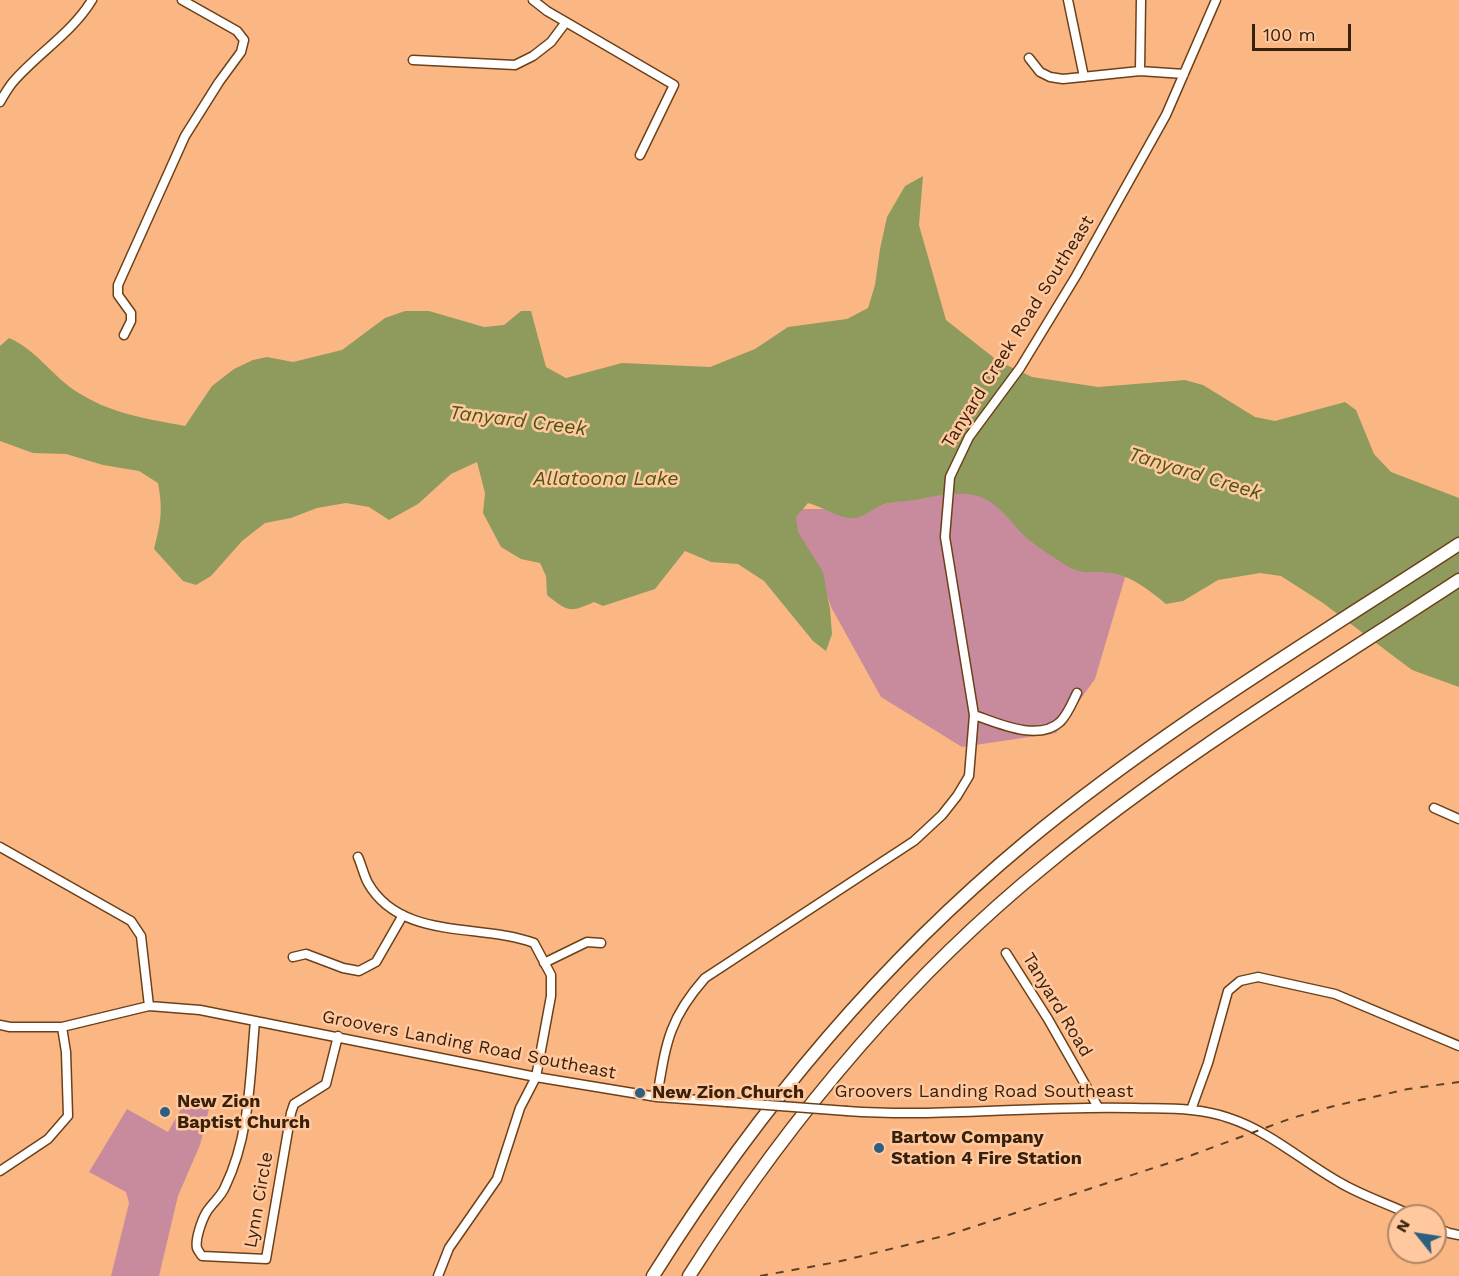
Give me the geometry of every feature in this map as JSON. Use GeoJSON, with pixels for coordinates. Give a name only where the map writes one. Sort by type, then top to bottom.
{"type":"FeatureCollection","features":[{"type":"Feature","properties":{"kind":"highway"},"geometry":{"type":"LineString","coordinates":[[653,1276],[737,1150],[808,1059],[902,956],[969,893],[1034,836],[1123,768],[1459,544]]}},
{"type":"Feature","properties":{"kind":"highway"},"geometry":{"type":"LineString","coordinates":[[689,1276],[746,1190],[812,1102],[900,1001],[1005,900],[1077,840],[1168,771],[1459,580]]}},
{"type":"Feature","properties":{"kind":"street"},"geometry":{"type":"LineString","coordinates":[[0,102],[13,82],[87,9],[92,0]]}},
{"type":"Feature","properties":{"kind":"street"},"geometry":{"type":"LineString","coordinates":[[124,335],[131,321],[131,313],[118,295],[118,285],[185,136],[241,52],[244,40],[237,32],[182,0]]}},
{"type":"Feature","properties":{"kind":"street"},"geometry":{"type":"LineString","coordinates":[[533,0],[566,22],[674,85],[640,155]]}},
{"type":"Feature","properties":{"kind":"street"},"geometry":{"type":"LineString","coordinates":[[1068,0],[1084,77]]}},
{"type":"Feature","properties":{"kind":"street"},"geometry":{"type":"LineString","coordinates":[[1140,71],[1141,0]]}},
{"type":"Feature","properties":{"kind":"street","name":"Tanyard Creek Road Southeast"},"geometry":{"type":"LineString","coordinates":[[657,1097],[666,1046],[675,1019],[687,998],[705,978],[914,842],[942,815],[969,776],[974,715],[945,537],[950,477],[969,437],[1020,368],[1076,276],[1166,116],[1216,0]]}},
{"type":"Feature","properties":{"kind":"street"},"geometry":{"type":"LineString","coordinates":[[413,60],[515,65],[533,56],[551,42],[566,22]]}},
{"type":"Feature","properties":{"kind":"street"},"geometry":{"type":"LineString","coordinates":[[1029,58],[1040,72],[1050,77],[1063,79],[1140,71],[1184,74]]}},
{"type":"Feature","properties":{"kind":"street"},"geometry":{"type":"LineString","coordinates":[[974,715],[1011,728],[1034,730],[1050,728],[1059,723],[1066,714],[1077,693]]}},
{"type":"Feature","properties":{"kind":"street"},"geometry":{"type":"LineString","coordinates":[[1434,808],[1459,819]]}},
{"type":"Feature","properties":{"kind":"street"},"geometry":{"type":"LineString","coordinates":[[0,847],[131,921],[141,936],[149,1006]]}},
{"type":"Feature","properties":{"kind":"street"},"geometry":{"type":"LineString","coordinates":[[358,857],[368,884],[386,906],[434,926],[518,937],[534,943],[551,975],[551,996],[536,1077],[520,1108],[497,1179],[449,1248],[438,1276]]}},
{"type":"Feature","properties":{"kind":"street"},"geometry":{"type":"LineString","coordinates":[[293,957],[306,954],[343,968],[359,971],[376,962],[403,915]]}},
{"type":"Feature","properties":{"kind":"street"},"geometry":{"type":"LineString","coordinates":[[544,963],[587,942],[601,943]]}},
{"type":"Feature","properties":{"kind":"street","name":"Tanyard Road"},"geometry":{"type":"LineString","coordinates":[[1006,953],[1048,1019],[1098,1107]]}},
{"type":"Feature","properties":{"kind":"street"},"geometry":{"type":"LineString","coordinates":[[1191,1110],[1208,1063],[1228,991],[1240,981],[1258,977],[1335,993],[1459,1046]]}},
{"type":"Feature","properties":{"kind":"street","name":"Groovers Landing Road Southeast"},"geometry":{"type":"LineString","coordinates":[[0,1025],[62,1027],[149,1006],[200,1010],[536,1077],[657,1097],[847,1111],[922,1112],[1098,1107],[1191,1110],[1228,1117],[1259,1130],[1340,1183],[1387,1204]]}},
{"type":"Feature","properties":{"kind":"street","name":"Lynn Circle"},"geometry":{"type":"LineString","coordinates":[[255,1021],[248,1109],[233,1169],[221,1195],[207,1211],[197,1239],[197,1248],[202,1256],[266,1259],[291,1113],[294,1104],[326,1084],[338,1036]]}},
{"type":"Feature","properties":{"kind":"street"},"geometry":{"type":"LineString","coordinates":[[0,1171],[48,1139],[68,1116],[66,1052],[62,1027]]}},
{"type":"Feature","properties":{"kind":"shaded area"},"geometry":{"type":"Polygon","coordinates":[[[979,487],[1126,574],[1095,679],[1056,733],[962,747],[881,697],[831,607],[820,572],[794,534],[792,509],[823,509],[851,515],[930,490],[979,487]]]}},
{"type":"Feature","properties":{"kind":"shaded area"},"geometry":{"type":"Polygon","coordinates":[[[186,1100],[210,1105],[200,1145],[178,1196],[159,1276],[111,1276],[129,1203],[126,1192],[89,1172],[127,1109],[168,1132],[186,1100]]]}},
{"type":"Feature","properties":{"kind":"water","name":"Allatoona Lake"},"geometry":{"type":"Polygon","coordinates":[[[923,176],[919,225],[946,320],[998,361],[1032,377],[1098,387],[1185,380],[1203,385],[1255,417],[1275,421],[1345,402],[1356,410],[1374,454],[1391,472],[1459,498],[1459,687],[1412,670],[1323,603],[1281,576],[1260,573],[1218,580],[1183,601],[1166,604],[1147,589],[1118,574],[1072,569],[1029,540],[994,504],[986,499],[965,494],[948,494],[890,503],[856,518],[838,515],[808,503],[796,517],[798,532],[823,572],[832,634],[826,651],[813,641],[764,581],[738,564],[711,562],[685,551],[655,589],[603,606],[594,602],[579,608],[565,608],[547,595],[546,576],[540,563],[521,559],[501,547],[483,513],[485,493],[477,462],[451,474],[418,504],[389,520],[369,507],[346,503],[317,508],[291,518],[265,523],[242,541],[211,576],[196,585],[183,581],[154,549],[161,516],[158,483],[139,471],[103,465],[66,454],[33,453],[0,441],[0,346],[9,338],[35,355],[74,390],[101,405],[128,414],[185,426],[212,386],[234,369],[253,360],[267,357],[293,362],[342,350],[385,318],[405,311],[429,311],[484,327],[504,325],[521,311],[531,311],[546,367],[566,378],[622,363],[710,367],[755,349],[788,327],[847,319],[868,308],[875,285],[887,217],[905,186],[923,176]]]}},
{"type":"Feature","properties":{"kind":"railway"},"geometry":{"type":"LineString","coordinates":[[760,1276],[837,1262],[948,1235],[1184,1158],[1292,1118],[1408,1089],[1459,1082]]}},
{"type":"Feature","properties":{"kind":"place","name":"New Zion Church"},"geometry":{"type":"Point","coordinates":[640,1093]}},
{"type":"Feature","properties":{"kind":"place","name":"New Zion Baptist Church"},"geometry":{"type":"Point","coordinates":[165,1112]}},
{"type":"Feature","properties":{"kind":"place","name":"Bartow Company Station 4 Fire Station"},"geometry":{"type":"Point","coordinates":[879,1148]}},
{"type":"Feature","properties":{"kind":"water label","name":"Tanyard Creek"},"geometry":{"type":"Point","coordinates":[518,421]}},
{"type":"Feature","properties":{"kind":"water label","name":"Tanyard Creek"},"geometry":{"type":"Point","coordinates":[1195,474]}}]}
